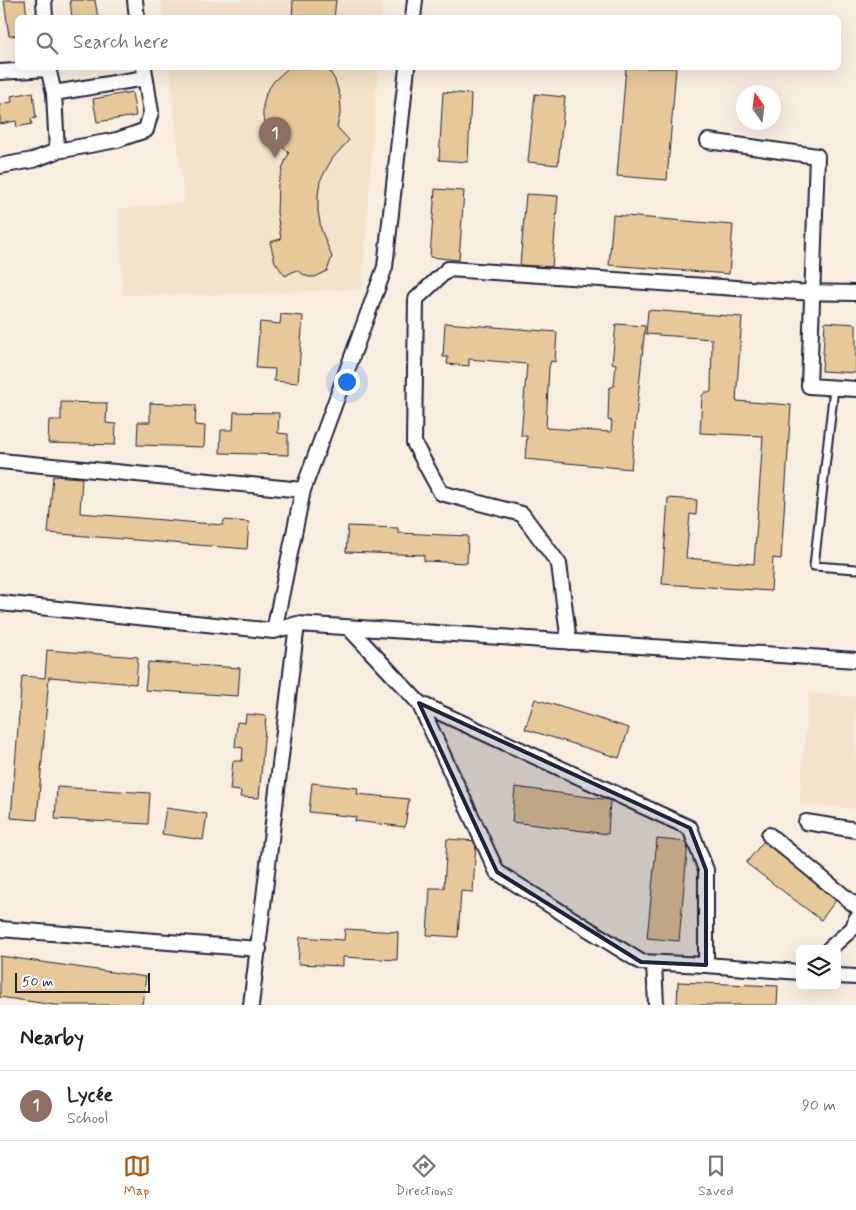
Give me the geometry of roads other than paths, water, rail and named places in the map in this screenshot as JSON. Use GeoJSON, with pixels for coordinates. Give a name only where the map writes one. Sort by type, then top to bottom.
{"type":"FeatureCollection","features":[{"type":"Feature","properties":{"kind":"street"},"geometry":{"type":"LineString","coordinates":[[44,0],[45,15]]}},
{"type":"Feature","properties":{"kind":"street"},"geometry":{"type":"LineString","coordinates":[[135,0],[137,15]]}},
{"type":"Feature","properties":{"kind":"street"},"geometry":{"type":"LineString","coordinates":[[413,15],[415,0]]}},
{"type":"Feature","properties":{"kind":"street"},"geometry":{"type":"LineString","coordinates":[[0,72],[24,70]]}},
{"type":"Feature","properties":{"kind":"street"},"geometry":{"type":"LineString","coordinates":[[48,70],[54,93],[57,151]]}},
{"type":"Feature","properties":{"kind":"street"},"geometry":{"type":"LineString","coordinates":[[274,631],[303,490],[385,267],[408,70]]}},
{"type":"Feature","properties":{"kind":"street"},"geometry":{"type":"LineString","coordinates":[[0,166],[33,160],[57,151],[117,140],[146,130],[151,112],[144,73],[54,93]]}},
{"type":"Feature","properties":{"kind":"street"},"geometry":{"type":"LineString","coordinates":[[708,141],[817,156],[809,386],[856,389]]}},
{"type":"Feature","properties":{"kind":"street"},"geometry":{"type":"LineString","coordinates":[[569,642],[559,564],[522,514],[441,493],[414,443],[416,299],[448,269],[812,293],[856,293]]}},
{"type":"Feature","properties":{"kind":"street"},"geometry":{"type":"LineString","coordinates":[[0,461],[303,490]]}},
{"type":"Feature","properties":{"kind":"street"},"geometry":{"type":"LineString","coordinates":[[0,603],[274,631],[297,624],[856,660]]}},
{"type":"Feature","properties":{"kind":"street"},"geometry":{"type":"LineString","coordinates":[[251,1005],[297,624]]}},
{"type":"Feature","properties":{"kind":"street"},"geometry":{"type":"LineString","coordinates":[[349,628],[419,703],[497,872],[641,962],[796,971]]}},
{"type":"Feature","properties":{"kind":"street"},"geometry":{"type":"LineString","coordinates":[[419,703],[690,828],[706,870],[706,965]]}},
{"type":"Feature","properties":{"kind":"street"},"geometry":{"type":"LineString","coordinates":[[806,822],[856,830]]}},
{"type":"Feature","properties":{"kind":"street"},"geometry":{"type":"LineString","coordinates":[[769,835],[856,906]]}},
{"type":"Feature","properties":{"kind":"street"},"geometry":{"type":"LineString","coordinates":[[834,945],[853,928],[856,919]]}},
{"type":"Feature","properties":{"kind":"street"},"geometry":{"type":"LineString","coordinates":[[0,929],[258,949]]}},
{"type":"Feature","properties":{"kind":"street"},"geometry":{"type":"LineString","coordinates":[[654,963],[656,1005]]}},
{"type":"Feature","properties":{"kind":"street"},"geometry":{"type":"LineString","coordinates":[[841,976],[856,977]]}},
{"type":"Feature","properties":{"kind":"lane"},"geometry":{"type":"LineString","coordinates":[[834,388],[814,566],[856,569]]}},
{"type":"Feature","properties":{"kind":"place","name":"Lycée"},"geometry":{"type":"Point","coordinates":[275,158]}}]}
